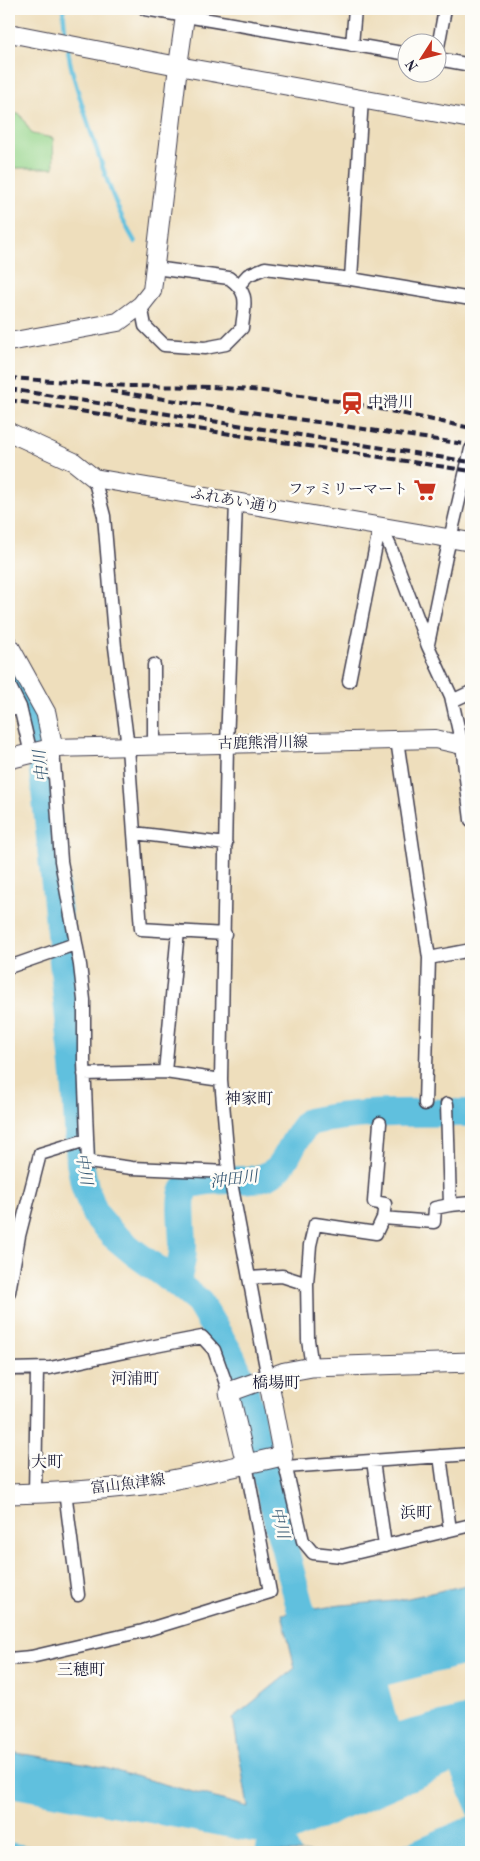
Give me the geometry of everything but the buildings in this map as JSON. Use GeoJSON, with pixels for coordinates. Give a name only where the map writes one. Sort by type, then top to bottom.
{"type":"FeatureCollection","features":[{"type":"Feature","properties":{"kind":"main road"},"geometry":{"type":"LineString","coordinates":[[9,646],[46,712],[53,748],[9,759]]}},
{"type":"Feature","properties":{"kind":"main road"},"geometry":{"type":"LineString","coordinates":[[246,1464],[230,1392],[285,1372],[312,1367],[471,1362]]}},
{"type":"Feature","properties":{"kind":"main road"},"geometry":{"type":"LineString","coordinates":[[268,1378],[284,1462]]}},
{"type":"Feature","properties":{"kind":"main road","name":"富山魚津線"},"geometry":{"type":"LineString","coordinates":[[9,1494],[35,1494],[143,1485],[211,1473],[246,1464],[284,1462]]}},
{"type":"Feature","properties":{"kind":"street"},"geometry":{"type":"LineString","coordinates":[[145,9],[186,12],[398,52]]}},
{"type":"Feature","properties":{"kind":"street"},"geometry":{"type":"LineString","coordinates":[[352,45],[355,9]]}},
{"type":"Feature","properties":{"kind":"street"},"geometry":{"type":"LineString","coordinates":[[440,32],[444,9]]}},
{"type":"Feature","properties":{"kind":"street"},"geometry":{"type":"LineString","coordinates":[[9,342],[118,322],[141,305],[152,291],[186,12]]}},
{"type":"Feature","properties":{"kind":"street"},"geometry":{"type":"LineString","coordinates":[[9,33],[178,66],[471,119]]}},
{"type":"Feature","properties":{"kind":"street"},"geometry":{"type":"LineString","coordinates":[[448,61],[471,64]]}},
{"type":"Feature","properties":{"kind":"street"},"geometry":{"type":"LineString","coordinates":[[351,279],[362,98]]}},
{"type":"Feature","properties":{"kind":"street"},"geometry":{"type":"LineString","coordinates":[[141,305],[145,326],[164,345],[205,348],[226,344],[242,328],[245,294],[239,285],[229,278],[155,268]]}},
{"type":"Feature","properties":{"kind":"street"},"geometry":{"type":"LineString","coordinates":[[239,285],[248,275],[265,268],[351,279],[471,299]]}},
{"type":"Feature","properties":{"kind":"street","name":"ふれあい通り"},"geometry":{"type":"LineString","coordinates":[[9,432],[74,462],[94,478],[236,503],[380,525],[471,542]]}},
{"type":"Feature","properties":{"kind":"street"},"geometry":{"type":"LineString","coordinates":[[428,646],[450,538],[471,449]]}},
{"type":"Feature","properties":{"kind":"street"},"geometry":{"type":"LineString","coordinates":[[94,478],[104,516],[116,647],[128,747],[141,929],[225,934]]}},
{"type":"Feature","properties":{"kind":"street"},"geometry":{"type":"LineString","coordinates":[[236,503],[227,744],[221,1080],[229,1172],[268,1378]]}},
{"type":"Feature","properties":{"kind":"street"},"geometry":{"type":"LineString","coordinates":[[380,525],[452,701],[467,747],[471,820]]}},
{"type":"Feature","properties":{"kind":"street"},"geometry":{"type":"LineString","coordinates":[[349,681],[380,525]]}},
{"type":"Feature","properties":{"kind":"street"},"geometry":{"type":"LineString","coordinates":[[154,665],[154,746]]}},
{"type":"Feature","properties":{"kind":"street"},"geometry":{"type":"LineString","coordinates":[[9,685],[14,708],[31,754]]}},
{"type":"Feature","properties":{"kind":"street"},"geometry":{"type":"LineString","coordinates":[[452,701],[471,692]]}},
{"type":"Feature","properties":{"kind":"street","name":"古鹿熊滑川線"},"geometry":{"type":"LineString","coordinates":[[53,748],[435,739],[467,747]]}},
{"type":"Feature","properties":{"kind":"street"},"geometry":{"type":"LineString","coordinates":[[397,740],[429,958],[425,1104]]}},
{"type":"Feature","properties":{"kind":"street"},"geometry":{"type":"LineString","coordinates":[[53,748],[61,861],[80,965],[84,1000],[84,1074],[88,1162],[132,1168],[229,1172]]}},
{"type":"Feature","properties":{"kind":"street"},"geometry":{"type":"LineString","coordinates":[[134,834],[226,844]]}},
{"type":"Feature","properties":{"kind":"street"},"geometry":{"type":"LineString","coordinates":[[165,1072],[178,931]]}},
{"type":"Feature","properties":{"kind":"street"},"geometry":{"type":"LineString","coordinates":[[9,967],[75,944]]}},
{"type":"Feature","properties":{"kind":"street"},"geometry":{"type":"LineString","coordinates":[[429,958],[471,950]]}},
{"type":"Feature","properties":{"kind":"street"},"geometry":{"type":"LineString","coordinates":[[84,1074],[165,1072],[221,1080]]}},
{"type":"Feature","properties":{"kind":"street"},"geometry":{"type":"LineString","coordinates":[[447,1104],[450,1205]]}},
{"type":"Feature","properties":{"kind":"street"},"geometry":{"type":"LineString","coordinates":[[312,1367],[308,1340],[307,1284],[310,1245],[315,1224],[376,1232],[383,1218],[385,1204],[374,1202],[380,1123]]}},
{"type":"Feature","properties":{"kind":"street"},"geometry":{"type":"LineString","coordinates":[[9,1292],[14,1235],[40,1154],[86,1140]]}},
{"type":"Feature","properties":{"kind":"street"},"geometry":{"type":"LineString","coordinates":[[383,1218],[434,1222],[435,1208],[471,1203]]}},
{"type":"Feature","properties":{"kind":"street"},"geometry":{"type":"LineString","coordinates":[[249,1278],[282,1276],[307,1284]]}},
{"type":"Feature","properties":{"kind":"street"},"geometry":{"type":"LineString","coordinates":[[9,1369],[50,1368],[202,1337],[214,1350],[230,1392]]}},
{"type":"Feature","properties":{"kind":"street"},"geometry":{"type":"LineString","coordinates":[[35,1494],[37,1369]]}},
{"type":"Feature","properties":{"kind":"street"},"geometry":{"type":"LineString","coordinates":[[471,1454],[373,1461],[284,1462],[303,1541],[313,1553],[342,1556],[471,1525]]}},
{"type":"Feature","properties":{"kind":"street"},"geometry":{"type":"LineString","coordinates":[[440,1456],[450,1530]]}},
{"type":"Feature","properties":{"kind":"street"},"geometry":{"type":"LineString","coordinates":[[373,1461],[385,1546]]}},
{"type":"Feature","properties":{"kind":"street"},"geometry":{"type":"LineString","coordinates":[[9,1659],[31,1657],[143,1631],[270,1592],[246,1464]]}},
{"type":"Feature","properties":{"kind":"street"},"geometry":{"type":"LineString","coordinates":[[65,1491],[78,1595]]}},
{"type":"Feature","properties":{"kind":"green space"},"geometry":{"type":"Polygon","coordinates":[[[9,114],[20,114],[32,134],[53,138],[54,168],[9,168],[9,114]]]}},
{"type":"Feature","properties":{"kind":"water"},"geometry":{"type":"Polygon","coordinates":[[[471,1584],[471,1852],[9,1852],[9,1752],[90,1764],[248,1807],[233,1718],[295,1668],[282,1614],[341,1605],[395,1601],[471,1584]]]}},
{"type":"Feature","properties":{"kind":"pier"},"geometry":{"type":"Polygon","coordinates":[[[471,1664],[471,1704],[398,1723],[388,1685],[471,1664]]]}},
{"type":"Feature","properties":{"kind":"pier"},"geometry":{"type":"Polygon","coordinates":[[[451,1774],[469,1816],[385,1852],[301,1852],[296,1841],[451,1774]]]}},
{"type":"Feature","properties":{"kind":"pier"},"geometry":{"type":"Polygon","coordinates":[[[9,1797],[257,1843],[255,1852],[65,1852],[9,1842],[9,1797]]]}},
{"type":"Feature","properties":{"kind":"waterway"},"geometry":{"type":"LineString","coordinates":[[63,9],[66,40]]}},
{"type":"Feature","properties":{"kind":"waterway"},"geometry":{"type":"LineString","coordinates":[[68,50],[76,85],[103,167],[120,213],[135,242]]}},
{"type":"Feature","properties":{"kind":"waterway","name":"中川"},"geometry":{"type":"LineString","coordinates":[[9,667],[31,709],[40,743],[75,1076],[80,1163],[85,1187],[95,1214],[112,1234],[199,1302],[231,1356],[243,1383],[301,1611]]}},
{"type":"Feature","properties":{"kind":"waterway","name":"沖田川"},"geometry":{"type":"LineString","coordinates":[[176,1283],[183,1250],[182,1197],[183,1192],[188,1187],[206,1181],[260,1178],[274,1172],[282,1164],[308,1122],[369,1114],[471,1113]]}},
{"type":"Feature","properties":{"kind":"railway"},"geometry":{"type":"LineString","coordinates":[[9,378],[127,386],[212,387],[263,391],[352,403],[471,428]]}},
{"type":"Feature","properties":{"kind":"railway"},"geometry":{"type":"LineString","coordinates":[[9,389],[471,462]]}},
{"type":"Feature","properties":{"kind":"railway"},"geometry":{"type":"LineString","coordinates":[[110,391],[471,445]]}},
{"type":"Feature","properties":{"kind":"railway"},"geometry":{"type":"LineString","coordinates":[[9,400],[471,471]]}},
{"type":"Feature","properties":{"kind":"place","name":"中滑川"},"geometry":{"type":"Point","coordinates":[352,403]}},
{"type":"Feature","properties":{"kind":"place","name":"ファミリーマート"},"geometry":{"type":"Point","coordinates":[425,490]}},
{"type":"Feature","properties":{"kind":"district","name":"神家町"},"geometry":{"type":"Point","coordinates":[249,1100]}},
{"type":"Feature","properties":{"kind":"district","name":"河浦町"},"geometry":{"type":"Point","coordinates":[135,1380]}},
{"type":"Feature","properties":{"kind":"district","name":"橋場町"},"geometry":{"type":"Point","coordinates":[276,1384]}},
{"type":"Feature","properties":{"kind":"district","name":"大町"},"geometry":{"type":"Point","coordinates":[47,1463]}},
{"type":"Feature","properties":{"kind":"district","name":"浜町"},"geometry":{"type":"Point","coordinates":[416,1514]}},
{"type":"Feature","properties":{"kind":"district","name":"三穂町"},"geometry":{"type":"Point","coordinates":[81,1671]}}]}
